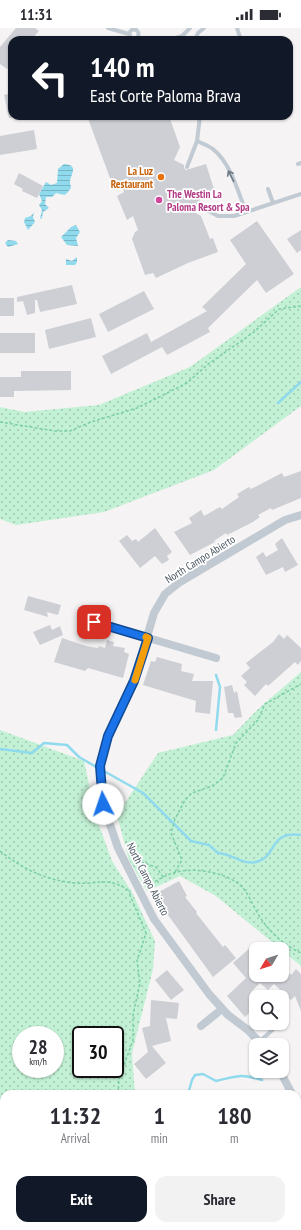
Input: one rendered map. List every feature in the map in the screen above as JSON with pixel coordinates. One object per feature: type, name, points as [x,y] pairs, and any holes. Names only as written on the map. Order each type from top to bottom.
[{"type":"street","name":"North Campo Abierto","points":[[254,1038],[222,1009],[208,994],[154,918],[118,848],[103,804],[100,766],[108,736],[134,681],[148,638],[154,613],[165,594],[180,582],[285,520],[301,515]]},
{"type":"street","points":[[81,618],[216,658]]},
{"type":"street","points":[[201,1026],[222,1009]]},
{"type":"street","points":[[284,1078],[290,1090]]},
{"type":"lane","points":[[108,28],[132,36]]},
{"type":"lane","points":[[184,36],[190,28]]},
{"type":"lane","points":[[197,36],[204,28]]},
{"type":"lane","points":[[187,167],[197,141],[200,120]]},
{"type":"lane","points":[[197,141],[213,149],[222,158],[234,182],[246,212]]},
{"type":"lane","points":[[268,189],[273,203]]},
{"type":"lane","points":[[197,205],[218,216],[234,216],[301,194]]},
{"type":"lane","points":[[266,1038],[273,1030]]},
{"type":"path","points":[[0,422],[55,431],[70,431],[91,422],[137,408],[187,383],[207,365],[254,332],[279,309],[301,306]]},
{"type":"path","points":[[175,872],[182,860],[171,833],[175,819],[185,800],[192,793],[212,786],[222,778],[236,743],[258,720],[265,704],[301,684]]},
{"type":"path","points":[[0,851],[28,870],[44,878],[76,883],[109,881],[121,885],[128,890],[132,889],[129,893],[146,933],[137,961],[140,983],[133,1015],[133,1040],[119,1079],[118,1090]]},
{"type":"path","points":[[141,862],[156,867],[164,878]]},
{"type":"path","points":[[145,886],[175,872],[199,870],[235,881],[248,895],[259,917],[270,931],[283,942],[301,953]]},
{"type":"green space","points":[[301,287],[301,406],[214,470],[104,512],[16,525],[0,519],[0,407],[24,412],[99,405],[190,367]]},
{"type":"green space","points":[[301,672],[301,966],[289,956],[289,942],[272,942],[216,896],[180,876],[147,891],[129,860],[117,815],[158,753],[233,735],[257,710]]},
{"type":"green space","points":[[0,730],[84,761],[96,817],[112,861],[133,894],[155,941],[153,969],[132,1053],[135,1090],[0,1090]]},
{"type":"water","points":[[64,164],[72,166],[73,168],[70,179],[71,188],[65,195],[56,193],[52,197],[46,197],[45,204],[49,208],[43,212],[42,218],[40,219],[42,210],[39,205],[42,201],[39,194],[46,182],[51,185],[57,183],[58,169]]},
{"type":"water","points":[[34,212],[33,217],[35,222],[28,230],[24,222],[25,218],[31,216]]},
{"type":"water","points":[[76,225],[80,232],[76,238],[78,246],[67,245],[61,237],[71,227]]},
{"type":"water","points":[[8,240],[16,241],[18,244],[8,247],[5,243]]},
{"type":"water","points":[[77,257],[77,262],[75,265],[66,265],[66,259],[72,261]]},
{"type":"building","points":[[16,28],[35,28],[39,31],[35,36],[9,36]]},
{"type":"building","points":[[8,38],[7,69],[0,64],[0,47]]},
{"type":"building","points":[[8,94],[8,113],[4,95]]},
{"type":"building","name":"The Westin La Paloma Resort & Spa","points":[[88,120],[170,120],[180,147],[174,160],[184,165],[186,170],[206,164],[214,189],[202,195],[199,202],[194,203],[196,208],[194,212],[201,216],[210,239],[213,238],[218,252],[188,263],[156,278],[153,273],[145,275],[132,239],[135,232],[138,230],[133,216],[127,220],[117,196],[124,192],[121,184],[110,178]]},
{"type":"building","points":[[34,130],[37,149],[0,155],[0,136]]},
{"type":"building","points":[[19,173],[43,186],[37,198],[22,191],[23,189],[14,184]]},
{"type":"building","points":[[257,221],[294,274],[266,293],[257,280],[208,328],[210,332],[167,355],[162,347],[111,374],[102,356],[147,333],[151,342],[207,311],[202,307],[246,264],[230,240]]},
{"type":"building","points":[[301,230],[301,250],[297,253],[287,239]]},
{"type":"building","points":[[72,285],[77,304],[40,312],[37,300],[35,300],[35,313],[27,315],[23,301],[17,302],[17,297]]},
{"type":"building","points":[[144,291],[154,309],[108,332],[99,314]]},
{"type":"building","points":[[0,298],[14,298],[14,316],[0,316]]},
{"type":"building","points":[[91,318],[96,337],[49,349],[45,330]]},
{"type":"building","points":[[0,333],[35,333],[35,353],[0,353]]},
{"type":"building","points":[[21,371],[71,371],[71,390],[14,391],[14,397],[0,397],[0,377],[21,377]]},
{"type":"building","points":[[301,471],[301,498],[272,510],[271,508],[258,515],[260,517],[253,522],[227,535],[226,533],[214,541],[215,542],[190,555],[174,532],[192,523],[189,518],[201,510],[204,516],[220,507],[222,509],[239,497],[237,494],[249,487],[251,489],[282,473],[284,477]]},
{"type":"building","points":[[155,528],[172,552],[167,556],[169,560],[162,564],[155,556],[140,568],[119,541],[127,535],[132,541],[136,539],[138,542]]},
{"type":"building","points":[[282,538],[298,565],[285,572],[283,567],[266,575],[256,557],[263,552],[266,557],[278,550],[275,544]]},
{"type":"building","points":[[28,596],[61,605],[58,615],[47,612],[48,617],[24,610]]},
{"type":"building","points":[[50,625],[52,630],[60,626],[63,635],[40,645],[33,632]]},
{"type":"building","points":[[279,634],[284,639],[287,635],[301,648],[301,661],[298,665],[295,662],[268,686],[266,684],[255,696],[244,685],[247,682],[241,676],[250,668],[246,663],[273,642]]},
{"type":"building","points":[[62,638],[86,646],[98,648],[99,646],[105,648],[107,640],[114,642],[113,646],[125,648],[124,652],[129,654],[123,678],[88,668],[85,671],[54,662]]},
{"type":"building","points":[[157,657],[182,664],[181,671],[194,674],[192,681],[213,681],[210,714],[195,712],[196,701],[143,685],[151,661],[155,662]]},
{"type":"building","points":[[232,685],[234,693],[237,691],[242,717],[235,718],[233,713],[228,713],[224,687]]},
{"type":"building","points":[[179,881],[187,896],[185,897],[197,912],[196,913],[223,947],[225,945],[236,958],[213,977],[168,915],[157,893]]},
{"type":"building","points":[[249,949],[249,982],[289,982],[289,973],[291,975],[296,969],[301,974],[301,1011],[295,996],[291,1000],[289,998],[289,990],[280,990],[274,984],[268,990],[260,983],[253,990],[249,990],[249,1013],[245,1017],[227,996],[246,978],[233,963]]},
{"type":"building","points":[[167,970],[184,990],[171,1000],[155,980]]},
{"type":"building","points":[[151,1000],[179,1003],[177,1019],[166,1018],[171,1041],[152,1046],[166,1063],[146,1079],[134,1064],[148,1052],[142,1028],[150,1026]]},
{"type":"waterway","points":[[278,403],[301,382]]},
{"type":"waterway","points":[[216,675],[220,687],[216,730]]},
{"type":"waterway","points":[[0,749],[32,753],[44,743],[67,745],[79,757],[98,768]]},
{"type":"waterway","points":[[102,770],[143,793],[191,841],[209,845],[218,853],[249,862],[259,861],[269,854],[278,840],[291,835],[301,835]]},
{"type":"waterway","points":[[189,1090],[195,1075],[203,1074],[216,1081],[239,1076],[248,1076],[262,1080]]},
{"type":"slow traffic","points":[[135,680],[144,646],[148,638],[146,637]]},
{"type":"place","name":"La Luz Restaurant","points":[[161,177]]},
{"type":"place","name":"The Westin La Paloma Resort & Spa","points":[[159,200]]},
{"type":"route","points":[[94,622],[148,638],[144,646],[141,662],[134,681],[108,736],[100,766],[103,804]]}]
